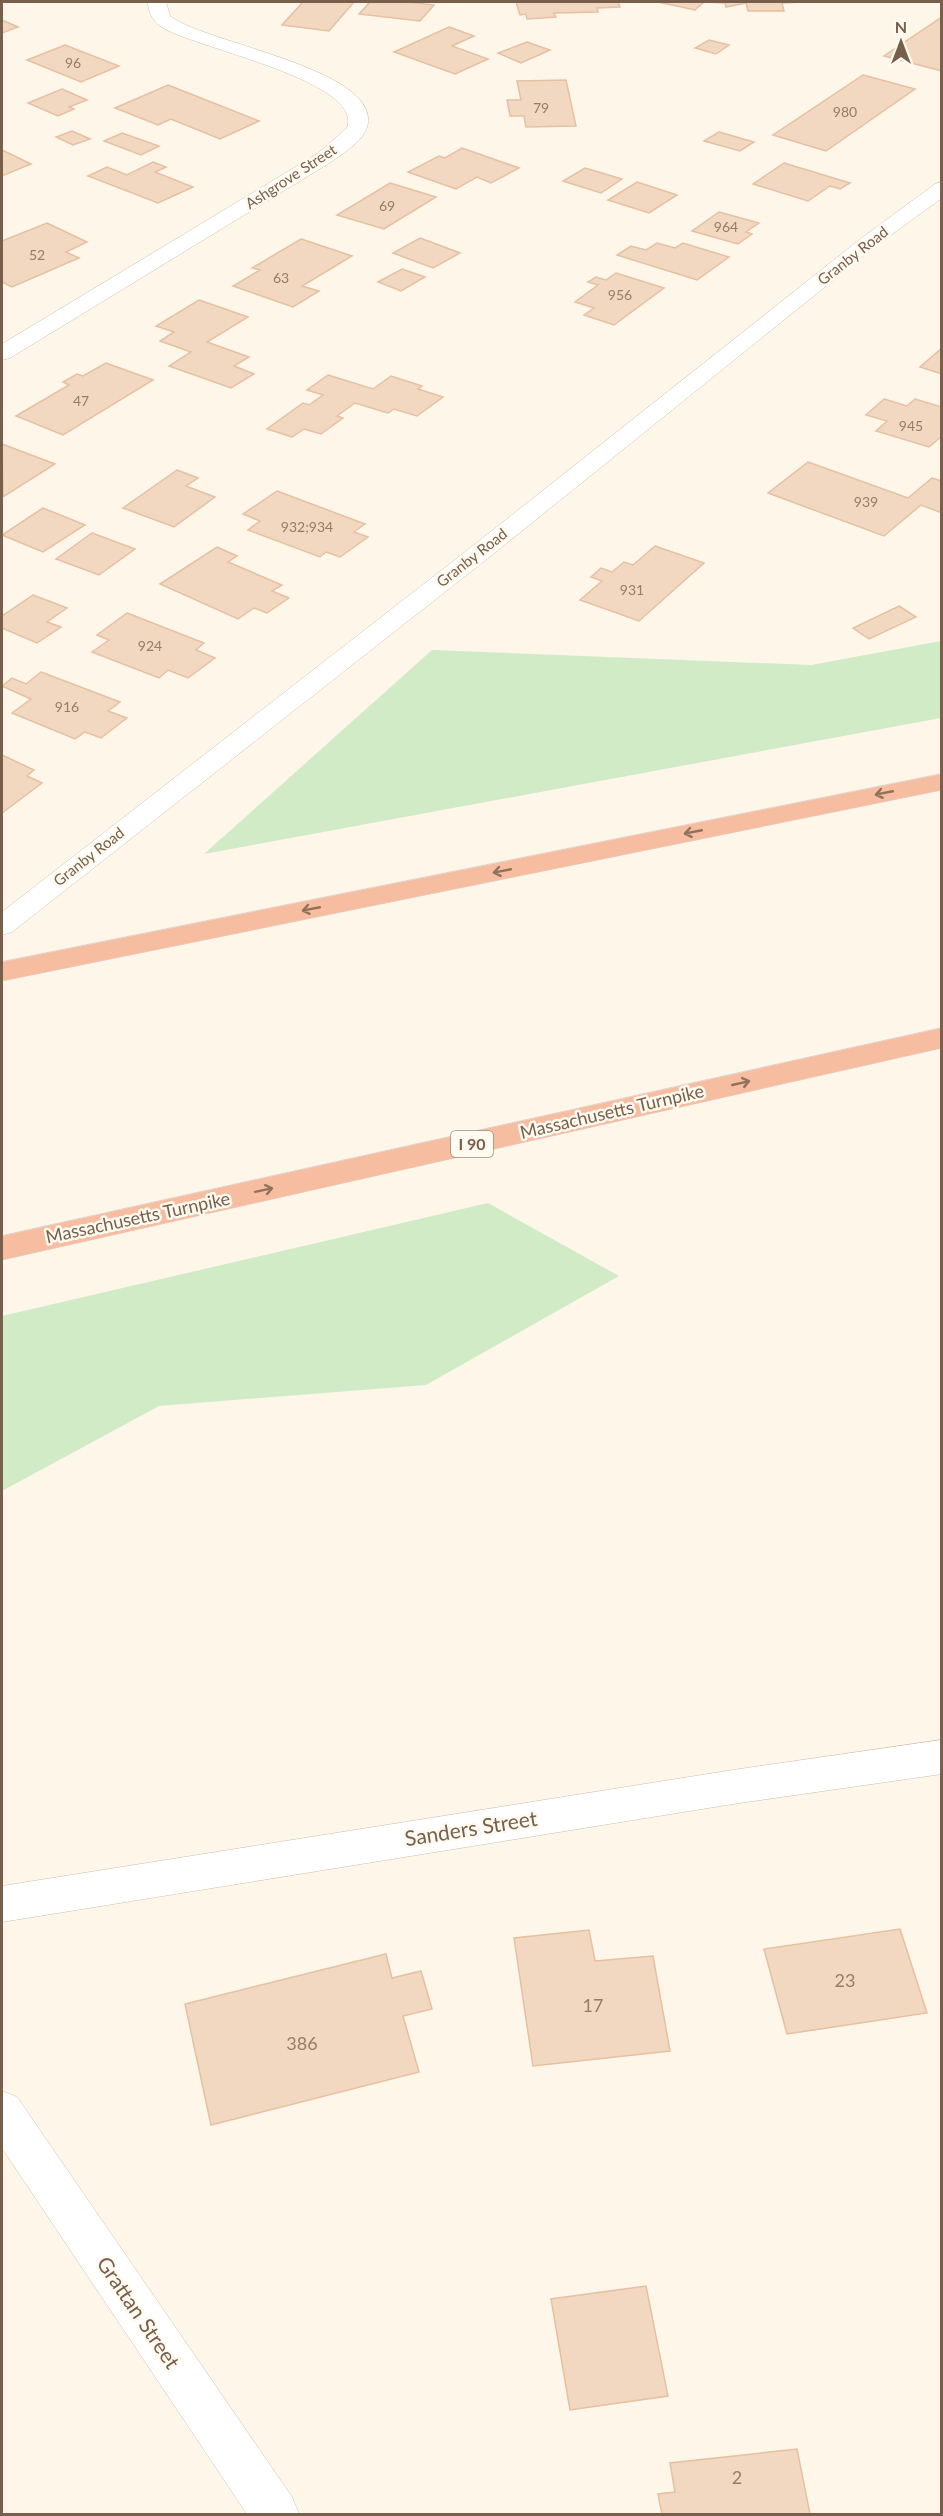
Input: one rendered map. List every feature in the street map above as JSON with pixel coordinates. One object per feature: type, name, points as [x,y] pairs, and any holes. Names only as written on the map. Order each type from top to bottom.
[{"type":"highway","points":[[12,970],[942,782]]},
{"type":"highway","name":"Massachusetts Turnpike","points":[[2,1248],[942,1038]]},
{"type":"main road","name":"Ashgrove Street","points":[[2,353],[11,337],[324,158],[356,129],[360,116],[358,109],[332,87],[260,57],[187,33],[165,21],[156,9],[157,2]]},
{"type":"main road","name":"Granby Road","points":[[2,926],[483,550],[870,241],[942,188]]},
{"type":"main road","name":"Sanders Street","points":[[2,1904],[733,1787],[942,1757]]},
{"type":"main road","name":"Grattan Street","points":[[2,2111],[275,2514]]},
{"type":"green space","points":[[941,641],[941,718],[204,854],[432,650],[811,665]]},
{"type":"green space","points":[[488,1203],[619,1276],[426,1385],[159,1406],[2,1491],[2,1316]]},
{"type":"building","points":[[303,2],[354,2],[329,31],[282,25]]},
{"type":"building","points":[[370,2],[434,5],[420,21],[359,14]]},
{"type":"building","points":[[516,2],[618,2],[620,7],[597,8],[598,12],[554,13],[556,17],[527,19],[526,14],[520,15]]},
{"type":"building","points":[[658,2],[704,2],[695,10]]},
{"type":"building","points":[[704,2],[805,2],[782,3],[784,11],[748,11],[746,3],[726,7],[725,3]]},
{"type":"building","points":[[942,17],[942,71],[884,56]]},
{"type":"building","points":[[2,20],[18,27],[2,33]]},
{"type":"building","points":[[449,27],[474,36],[452,46],[488,59],[455,74],[394,52]]},
{"type":"building","points":[[709,40],[729,45],[716,54],[695,48]]},
{"type":"building","points":[[527,42],[550,50],[521,63],[498,53]]},
{"type":"building","points":[[65,45],[119,66],[81,82],[27,60]]},
{"type":"building","points":[[863,75],[915,89],[826,151],[773,135]]},
{"type":"building","points":[[566,80],[576,126],[526,127],[524,116],[510,116],[507,100],[521,100],[517,81]]},
{"type":"building","points":[[168,85],[259,121],[220,139],[171,119],[158,125],[115,108]]},
{"type":"building","points":[[62,89],[87,100],[69,107],[74,109],[58,116],[28,103]]},
{"type":"building","points":[[72,131],[90,139],[73,145],[56,137]]},
{"type":"building","points":[[719,132],[754,142],[740,151],[704,141]]},
{"type":"building","points":[[122,133],[159,146],[141,155],[104,141]]},
{"type":"building","points":[[462,148],[519,168],[491,183],[477,177],[456,189],[408,172],[439,156],[445,158]]},
{"type":"building","points":[[2,150],[31,164],[2,176]]},
{"type":"building","points":[[153,162],[166,167],[155,172],[193,187],[158,203],[88,176],[107,167],[127,175]]},
{"type":"building","points":[[784,163],[850,183],[840,189],[830,186],[808,201],[753,184]]},
{"type":"building","points":[[585,168],[622,179],[601,193],[563,181]]},
{"type":"building","points":[[637,182],[677,195],[649,213],[608,200]]},
{"type":"building","points":[[390,183],[436,197],[384,229],[337,215]]},
{"type":"building","points":[[719,212],[759,223],[746,232],[752,234],[738,244],[692,231]]},
{"type":"building","points":[[47,223],[87,242],[66,252],[79,258],[12,287],[2,282],[2,241]]},
{"type":"building","points":[[420,238],[460,253],[433,268],[393,253]]},
{"type":"building","points":[[301,239],[352,256],[302,286],[319,291],[293,307],[233,286],[260,270],[252,268]]},
{"type":"building","points":[[657,243],[675,248],[683,243],[729,257],[697,280],[617,255],[631,246],[646,250]]},
{"type":"building","points":[[402,269],[425,277],[401,291],[378,282]]},
{"type":"building","points":[[616,273],[664,288],[614,325],[584,315],[594,308],[575,302],[598,285],[588,282],[596,277],[606,280]]},
{"type":"building","points":[[199,300],[248,317],[207,342],[249,357],[234,366],[254,374],[231,388],[169,366],[191,352],[160,341],[174,332],[156,326]]},
{"type":"building","points":[[942,348],[942,374],[920,367]]},
{"type":"building","points":[[106,363],[153,380],[63,435],[16,416],[69,385],[63,382],[77,374],[83,376]]},
{"type":"building","points":[[328,375],[373,389],[391,376],[422,386],[418,389],[443,397],[417,416],[394,409],[388,413],[355,403],[337,416],[343,418],[321,434],[304,429],[292,437],[267,429],[303,403],[309,405],[323,395],[307,390]]},
{"type":"building","points":[[884,399],[907,406],[915,399],[942,407],[942,436],[929,447],[876,431],[887,421],[866,415]]},
{"type":"building","points":[[2,444],[55,464],[3,497]]},
{"type":"building","points":[[808,462],[908,498],[932,478],[942,481],[942,513],[921,505],[884,536],[768,493]]},
{"type":"building","points":[[177,470],[198,478],[186,486],[215,497],[174,527],[123,508]]},
{"type":"building","points":[[277,491],[365,524],[354,532],[368,537],[340,557],[326,552],[320,557],[248,530],[260,521],[243,514]]},
{"type":"building","points":[[43,508],[85,525],[43,552],[2,535]]},
{"type":"building","points":[[92,533],[135,549],[99,575],[56,559]]},
{"type":"building","points":[[655,546],[704,563],[639,621],[580,600],[602,581],[591,577],[601,568],[612,572],[624,562],[633,565]]},
{"type":"building","points":[[217,547],[237,556],[228,562],[282,585],[272,591],[289,598],[267,613],[254,608],[238,619],[160,584]]},
{"type":"building","points":[[33,595],[67,608],[47,622],[61,627],[37,643],[2,628],[2,616]]},
{"type":"building","points":[[899,606],[916,617],[869,639],[853,628]]},
{"type":"building","points":[[127,613],[204,643],[196,650],[215,658],[188,678],[168,670],[159,678],[92,652],[109,640],[97,635]]},
{"type":"building","points":[[41,672],[120,702],[108,711],[127,718],[101,738],[85,732],[75,739],[12,713],[31,699],[2,686],[12,678],[26,684]]},
{"type":"building","points":[[2,755],[34,770],[27,776],[42,783],[2,813]]},
{"type":"building","points":[[900,1929],[927,2013],[787,2034],[764,1949]]},
{"type":"building","points":[[589,1930],[595,1961],[653,1956],[670,2051],[533,2066],[514,1938]]},
{"type":"building","points":[[386,1954],[392,1978],[421,1971],[432,2009],[403,2016],[419,2072],[211,2125],[185,2004]]},
{"type":"building","points":[[646,2286],[668,2396],[570,2410],[551,2299]]},
{"type":"building","points":[[797,2449],[810,2514],[662,2514],[658,2494],[675,2492],[670,2463]]}]
